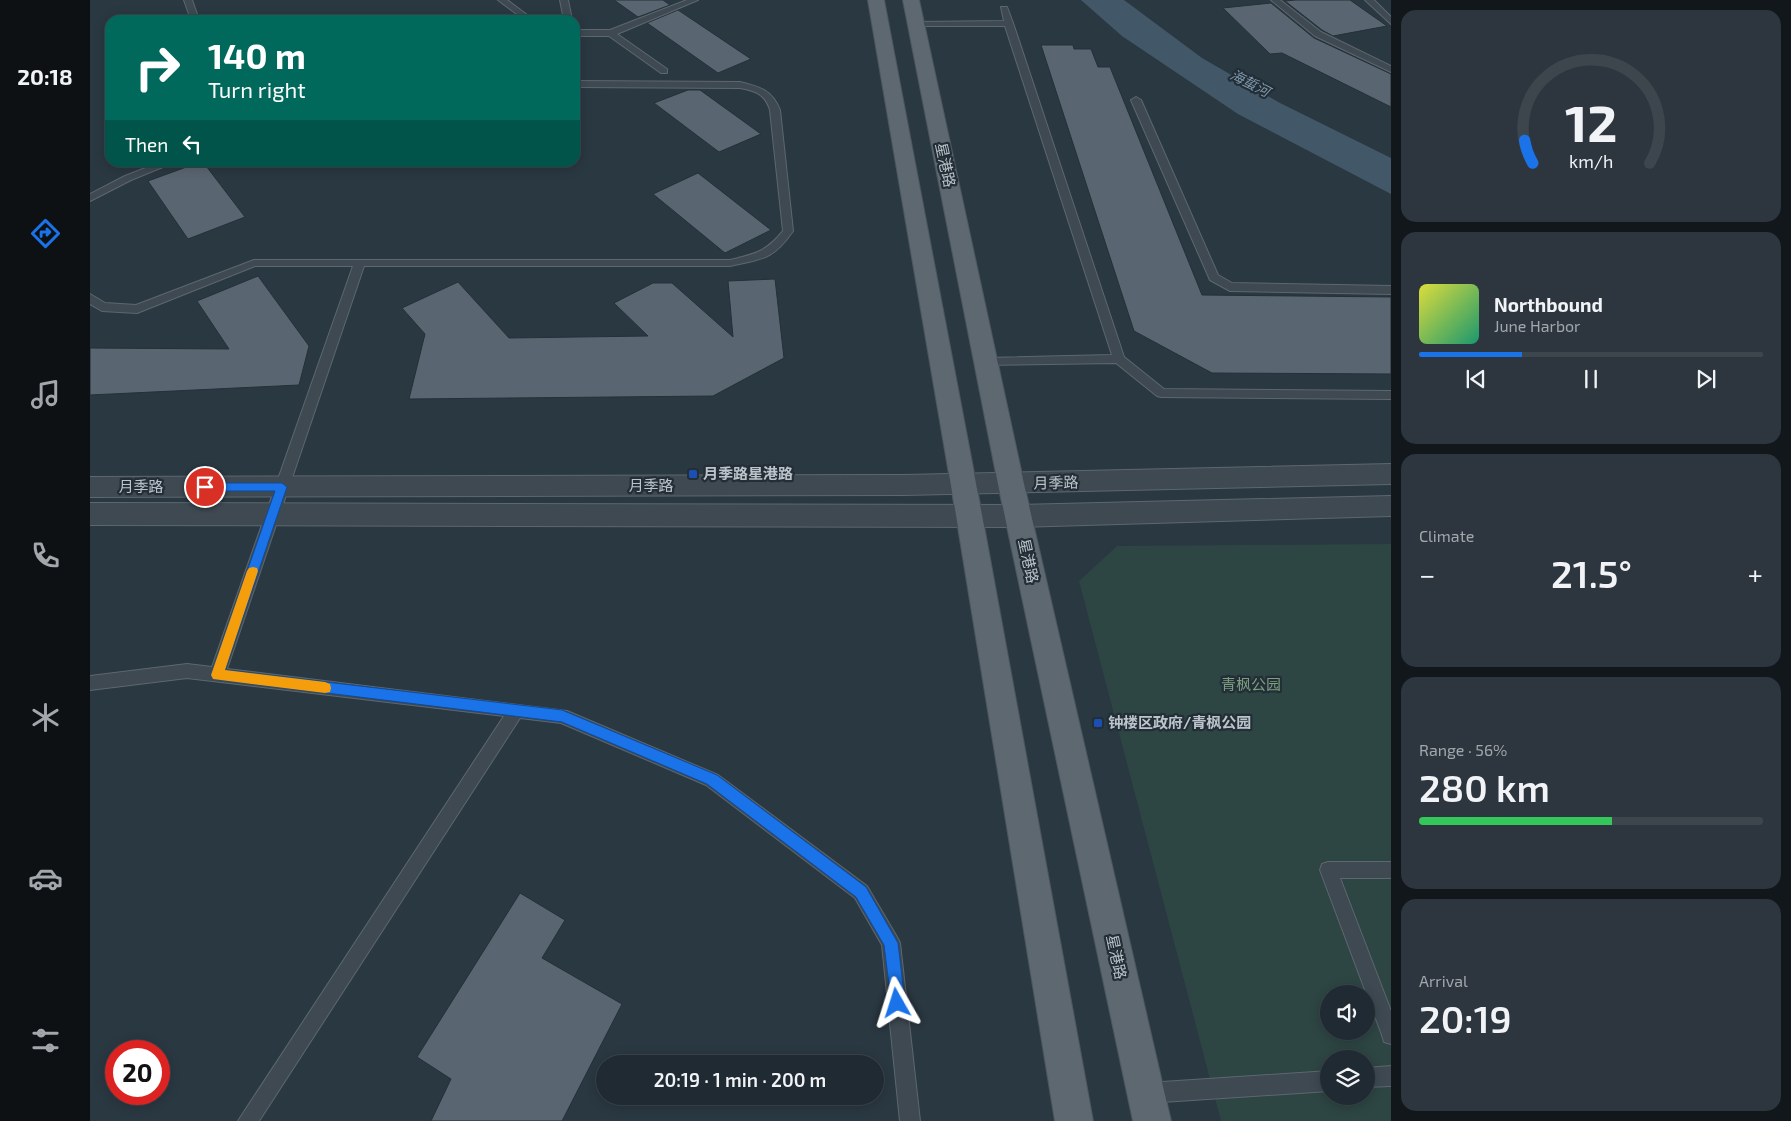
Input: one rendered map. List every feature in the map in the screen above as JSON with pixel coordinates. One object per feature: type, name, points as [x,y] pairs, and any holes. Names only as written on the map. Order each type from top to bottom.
[{"type":"main road","points":[[876,0],[964,485],[1074,1121]]},
{"type":"main road","name":"星港路","points":[[911,0],[1011,484],[1149,1107]]},
{"type":"street","name":"月季路","points":[[90,487],[964,485],[1391,474]]},
{"type":"street","name":"月季路","points":[[90,514],[1018,516],[1391,506]]},
{"type":"lane","points":[[188,0],[193,15]]},
{"type":"lane","points":[[502,0],[523,15]]},
{"type":"lane","points":[[564,0],[567,15]]},
{"type":"lane","points":[[580,32],[611,33],[694,0]]},
{"type":"lane","points":[[1275,0],[1318,34],[1391,69]]},
{"type":"lane","points":[[1369,0],[1391,22]]},
{"type":"lane","points":[[1004,9],[1118,359],[1161,393],[1391,395]]},
{"type":"lane","points":[[916,24],[1009,23]]},
{"type":"lane","points":[[611,33],[664,71]]},
{"type":"lane","points":[[90,298],[102,307],[137,309],[254,263],[730,263],[758,258],[776,248],[788,230],[775,110],[771,98],[759,90],[740,85],[580,84]]},
{"type":"lane","points":[[1136,100],[1214,277],[1230,287],[1391,290]]},
{"type":"lane","points":[[90,198],[128,178],[158,167]]},
{"type":"lane","points":[[217,675],[360,263]]},
{"type":"lane","points":[[986,362],[1118,359]]},
{"type":"lane","points":[[90,683],[187,671],[562,716],[712,780],[861,892],[891,943],[910,1121]]},
{"type":"lane","points":[[248,1121],[516,711]]},
{"type":"lane","points":[[1391,870],[1328,870],[1391,1035]]},
{"type":"lane","points":[[1375,1077],[1391,1076]]},
{"type":"lane","points":[[1149,1107],[1320,1082]]},
{"type":"green space","name":"青枫公园","points":[[1391,544],[1391,1121],[1221,1121],[1079,581],[1117,546]]},
{"type":"water","points":[[1081,0],[1124,0],[1202,58],[1280,103],[1391,158],[1391,194],[1238,114],[1122,36]]},
{"type":"building","points":[[614,0],[663,0],[670,5],[638,17]]},
{"type":"building","points":[[1350,0],[1387,26],[1333,36],[1322,30],[1285,1]]},
{"type":"building","points":[[1271,3],[1314,38],[1391,74],[1391,107],[1282,53],[1270,54],[1223,8]]},
{"type":"building","points":[[678,10],[751,59],[718,73],[647,23]]},
{"type":"building","points":[[1041,45],[1073,45],[1074,49],[1091,49],[1098,67],[1110,67],[1202,295],[1391,297],[1391,374],[1212,373],[1134,331]]},
{"type":"building","points":[[688,90],[700,90],[761,134],[719,152],[654,103]]},
{"type":"building","points":[[186,167],[207,167],[245,217],[188,239],[148,181]]},
{"type":"building","points":[[698,173],[771,230],[725,253],[653,194]]},
{"type":"building","points":[[258,276],[309,346],[299,385],[90,395],[90,348],[229,349],[197,301]]},
{"type":"building","points":[[775,279],[784,358],[713,396],[409,399],[425,334],[402,308],[458,282],[509,338],[648,336],[614,303],[653,283],[672,283],[733,337],[728,281]]},
{"type":"building","points":[[520,893],[565,920],[542,958],[622,1004],[562,1121],[431,1121],[451,1079],[417,1057]]},
{"type":"slow traffic","points":[[253,571],[217,675],[325,688]]},
{"type":"place","name":"月季路星港路","points":[[693,474]]},
{"type":"place","name":"钟楼区政府/青枫公园","points":[[1098,723]]},
{"type":"route","points":[[205,487],[282,487],[217,675],[562,716],[712,780],[861,892],[891,943],[897,1003]]},
{"type":"water label","name":"海蜇河","points":[[1250,83]]}]
